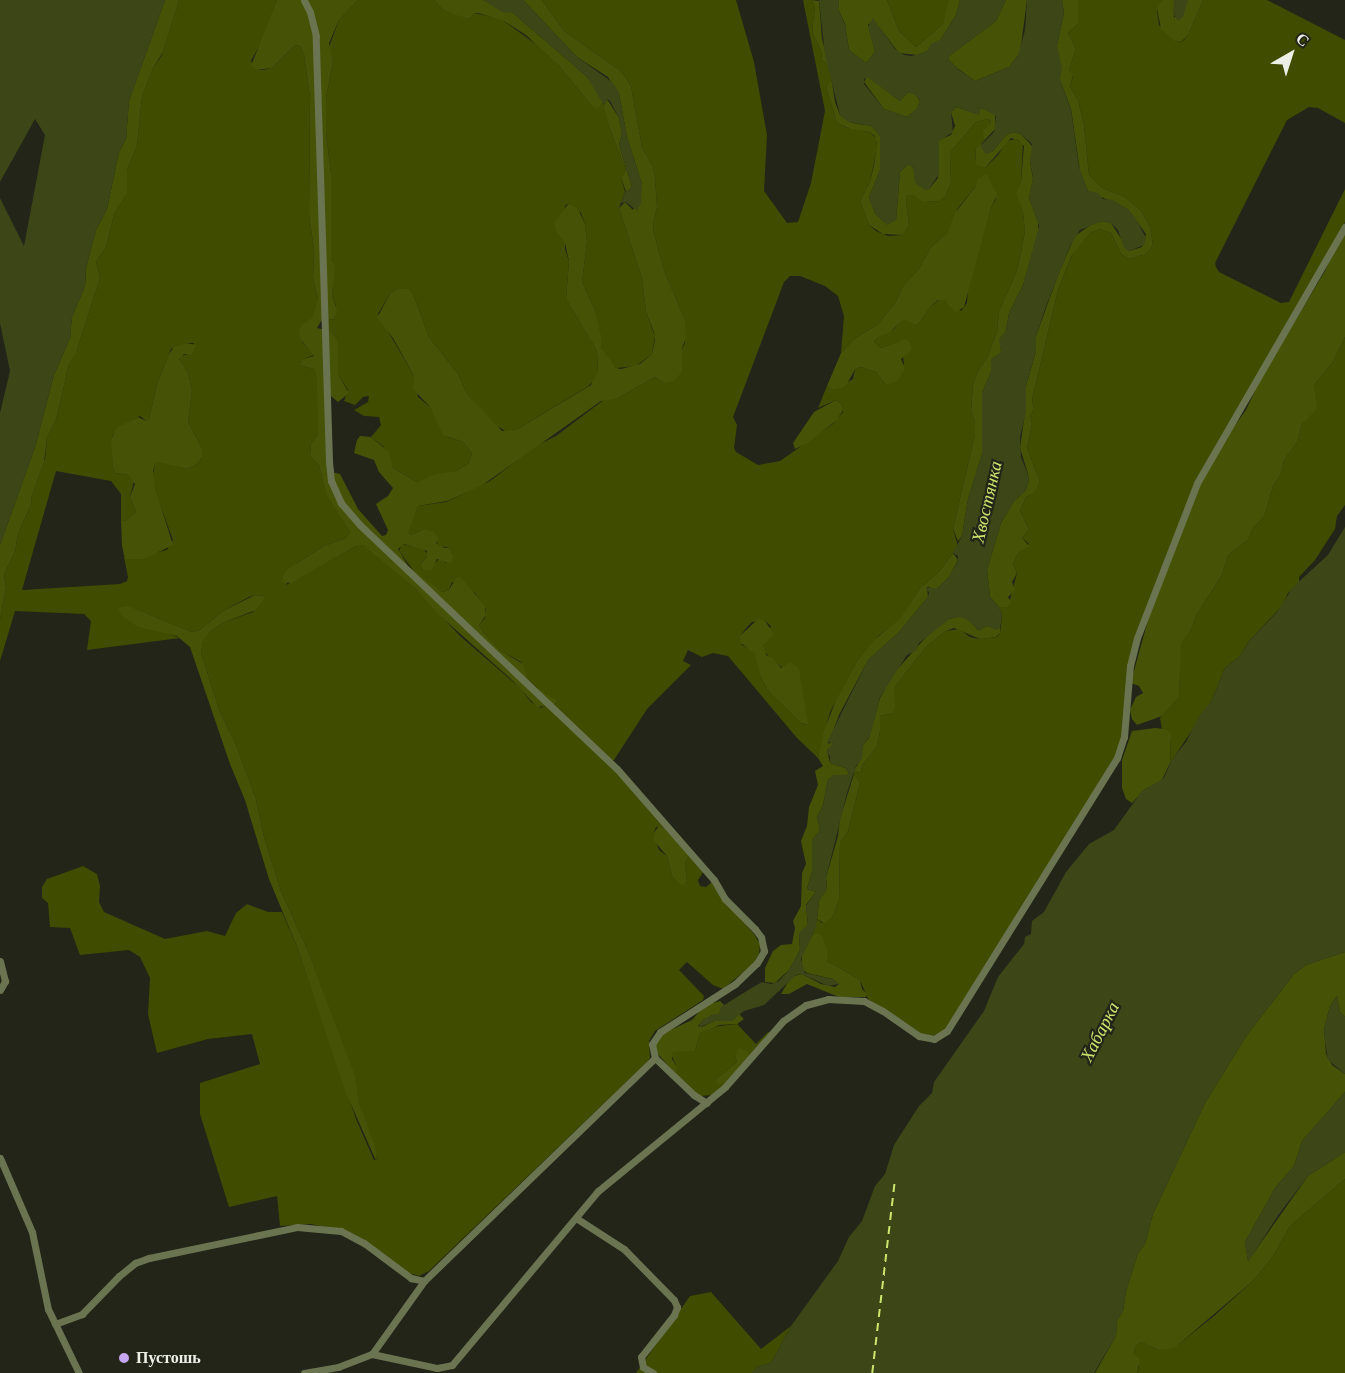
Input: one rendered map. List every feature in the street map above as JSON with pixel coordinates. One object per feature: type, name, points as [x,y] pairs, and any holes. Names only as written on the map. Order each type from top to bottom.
[{"type":"street","points":[[304,0],[310,12],[316,36],[331,481],[341,502],[360,525],[617,769],[714,880],[725,899],[761,937],[764,951],[762,957],[746,975],[660,1032],[652,1044],[655,1059],[694,1095],[707,1102]]},
{"type":"street","points":[[372,1354],[437,1368],[452,1365],[615,1175],[707,1102],[748,1063],[792,1013],[815,1002],[828,999],[864,1001],[919,1036],[934,1039],[947,1030],[1118,758],[1124,737],[1130,666],[1137,638],[1197,483],[1345,226]]},
{"type":"street","points":[[0,961],[5,981],[0,990]]},
{"type":"street","points":[[304,1373],[338,1370],[372,1354],[424,1281],[655,1059]]},
{"type":"street","points":[[0,1158],[32,1232],[48,1309],[79,1373]]},
{"type":"street","points":[[576,1218],[624,1249],[674,1300],[677,1307],[674,1315],[641,1357],[643,1367],[653,1373]]},
{"type":"street","points":[[55,1324],[82,1314],[135,1263],[149,1258],[297,1227],[340,1231],[364,1243],[411,1278],[424,1281]]},
{"type":"shaded area","points":[[165,0],[179,0],[163,52],[153,68],[142,97],[137,146],[127,170],[127,193],[114,214],[106,247],[96,262],[100,278],[76,353],[69,364],[56,420],[47,438],[44,462],[31,504],[18,534],[15,552],[4,574],[6,588],[0,619],[0,545],[35,447],[54,375],[70,338],[72,317],[85,286],[86,268],[96,230],[107,209],[119,152],[126,139],[129,101]]},
{"type":"shaded area","points":[[179,0],[277,0],[263,39],[251,61],[258,70],[263,70],[272,68],[295,45],[300,46],[304,54],[310,98],[309,214],[314,250],[313,278],[318,299],[317,309],[302,342],[314,355],[303,359],[299,365],[314,369],[318,379],[318,434],[311,444],[310,456],[319,465],[326,493],[350,532],[346,538],[324,546],[297,563],[286,585],[358,545],[363,545],[382,558],[418,591],[460,636],[519,687],[531,702],[541,708],[546,705],[617,772],[664,828],[656,827],[653,835],[659,850],[667,856],[672,876],[679,884],[687,883],[685,864],[689,854],[704,871],[698,880],[700,886],[706,887],[713,881],[723,899],[760,944],[759,954],[753,964],[723,989],[713,985],[687,962],[679,970],[704,996],[703,1000],[655,1031],[649,1041],[650,1058],[647,1062],[429,1271],[419,1276],[405,1272],[347,1232],[311,1224],[280,1226],[277,1196],[229,1207],[200,1114],[200,1083],[260,1064],[252,1034],[208,1039],[157,1053],[148,1014],[150,978],[140,957],[129,950],[80,955],[70,928],[50,927],[48,903],[42,898],[42,887],[47,879],[83,866],[97,874],[100,886],[99,902],[104,912],[165,939],[207,931],[225,936],[236,913],[247,904],[268,912],[282,912],[298,949],[356,1119],[374,1160],[377,1160],[359,1103],[354,1076],[308,951],[281,891],[264,837],[256,799],[236,745],[220,712],[201,653],[203,640],[210,632],[222,623],[253,612],[266,596],[249,597],[223,611],[200,630],[192,632],[135,609],[138,627],[160,630],[180,638],[87,650],[91,621],[84,614],[15,611],[0,661],[0,619],[6,588],[4,574],[15,552],[18,534],[31,504],[45,459],[47,438],[56,420],[69,364],[77,350],[100,278],[96,262],[106,247],[114,214],[125,196],[127,170],[137,146],[142,97],[153,68],[162,55]],"holes":[[[186,343],[194,343],[188,354],[179,359],[188,372],[192,391],[188,422],[202,448],[202,457],[197,464],[187,469],[158,461],[155,464],[153,475],[157,496],[173,540],[167,550],[154,553],[144,559],[124,557],[128,577],[127,581],[120,584],[22,590],[56,471],[111,481],[121,494],[121,521],[125,521],[136,512],[130,497],[134,481],[128,475],[116,473],[113,468],[112,437],[118,427],[140,416],[146,421],[149,419],[157,384],[171,349]]]},
{"type":"shaded area","points":[[277,0],[358,0],[339,20],[329,43],[333,61],[326,98],[326,133],[331,173],[331,259],[335,267],[332,295],[337,310],[334,319],[321,321],[317,328],[330,331],[338,341],[338,375],[349,393],[338,402],[331,396],[329,398],[332,472],[340,474],[358,509],[382,536],[386,535],[388,530],[376,504],[388,496],[393,488],[379,472],[374,460],[354,453],[360,436],[371,437],[389,452],[393,468],[417,482],[436,474],[456,471],[469,463],[472,453],[463,442],[443,435],[430,407],[413,389],[414,376],[393,338],[377,318],[391,292],[409,289],[429,337],[458,374],[467,394],[502,431],[516,430],[591,385],[598,371],[597,351],[566,299],[569,261],[565,243],[556,231],[554,223],[569,203],[578,209],[585,224],[587,242],[582,282],[594,308],[601,336],[601,347],[616,368],[621,369],[640,364],[652,354],[654,332],[646,312],[642,278],[619,208],[625,202],[633,210],[642,184],[627,137],[619,93],[608,77],[577,57],[523,0],[542,0],[564,31],[622,72],[631,86],[642,147],[653,167],[655,178],[657,207],[653,223],[654,234],[665,273],[685,320],[686,338],[682,348],[682,372],[674,381],[664,383],[655,377],[616,399],[601,401],[481,486],[447,501],[418,506],[408,533],[411,535],[424,529],[434,532],[438,537],[436,543],[450,548],[453,556],[451,564],[437,559],[432,570],[424,570],[421,564],[427,556],[427,551],[404,544],[398,549],[408,566],[442,592],[449,590],[456,578],[460,577],[464,581],[485,606],[486,615],[479,625],[483,632],[501,651],[523,664],[528,680],[558,701],[554,705],[537,707],[513,681],[436,612],[416,589],[363,545],[356,546],[291,583],[281,582],[286,570],[324,546],[346,538],[350,532],[326,494],[319,465],[310,456],[311,444],[318,434],[317,379],[314,369],[299,365],[303,359],[314,356],[301,340],[299,330],[312,318],[318,299],[313,278],[314,250],[309,214],[310,98],[304,54],[300,46],[295,45],[272,68],[257,70],[251,66]]},
{"type":"shaded area","points":[[358,0],[434,0],[442,9],[470,19],[474,13],[501,19],[537,45],[559,66],[591,105],[600,106],[603,103],[607,109],[608,124],[626,170],[621,177],[625,192],[619,208],[642,278],[646,312],[655,336],[652,354],[636,366],[616,368],[606,356],[601,347],[594,308],[582,282],[587,242],[585,224],[581,213],[569,203],[565,206],[565,249],[569,261],[566,299],[597,351],[598,371],[594,381],[587,387],[516,430],[507,432],[493,424],[467,394],[458,374],[429,337],[415,299],[399,289],[391,292],[378,314],[414,376],[418,397],[430,407],[448,437],[463,442],[472,453],[469,463],[456,471],[417,482],[393,468],[384,447],[371,437],[381,425],[379,417],[364,416],[354,410],[368,402],[369,396],[363,397],[355,405],[344,401],[348,390],[338,375],[338,341],[327,331],[326,320],[334,319],[336,306],[332,295],[334,267],[331,259],[331,173],[326,133],[326,98],[333,61],[329,47],[339,20]]},
{"type":"shaded area","points":[[434,0],[483,0],[513,13],[586,76],[603,103],[597,109],[591,105],[559,66],[526,35],[504,21],[478,13],[474,13],[470,19],[456,15],[442,9]]},
{"type":"shaded area","points":[[542,0],[736,0],[754,62],[767,135],[764,191],[787,223],[798,222],[811,183],[825,111],[803,0],[812,0],[815,7],[812,32],[821,50],[822,60],[829,66],[832,82],[829,82],[826,87],[837,123],[847,128],[870,132],[876,138],[877,147],[870,182],[860,201],[869,225],[876,231],[888,236],[903,235],[909,225],[906,200],[908,195],[913,195],[926,202],[939,201],[945,197],[951,183],[952,150],[976,122],[988,119],[991,123],[985,129],[984,139],[976,148],[975,162],[985,168],[998,155],[1007,141],[1015,139],[1023,143],[1021,182],[1017,193],[1023,212],[1025,232],[1017,271],[999,311],[997,332],[973,385],[971,411],[975,422],[975,434],[953,529],[958,546],[939,572],[920,588],[900,620],[878,636],[857,661],[830,712],[818,758],[797,738],[728,656],[713,653],[702,657],[688,650],[683,661],[691,665],[647,709],[614,760],[611,761],[554,705],[558,701],[545,695],[528,680],[521,662],[501,651],[483,632],[479,625],[485,618],[486,609],[474,592],[452,582],[449,590],[442,592],[416,574],[399,551],[402,544],[423,549],[428,554],[421,564],[434,564],[440,558],[446,563],[452,553],[450,548],[440,546],[424,529],[411,535],[407,533],[418,506],[446,502],[490,481],[605,399],[616,399],[655,377],[664,383],[685,343],[685,320],[665,273],[654,234],[653,223],[657,207],[655,178],[653,167],[642,147],[631,86],[622,72],[564,31]],"holes":[[[976,186],[996,199],[991,208],[968,288],[967,303],[961,311],[944,300],[939,300],[931,306],[917,326],[904,318],[894,329],[877,338],[874,342],[881,348],[901,341],[904,364],[886,385],[876,372],[861,367],[855,369],[853,379],[833,390],[827,386],[818,408],[836,400],[842,405],[843,412],[833,424],[780,461],[758,465],[736,452],[734,448],[737,425],[733,417],[784,282],[790,276],[800,276],[825,286],[838,296],[844,316],[841,353],[854,339],[877,325],[896,302],[903,286],[919,269],[930,248],[947,233],[958,208]],[[765,621],[771,626],[763,645],[764,652],[800,683],[807,725],[801,723],[769,692],[760,676],[757,657],[751,649],[742,645],[740,636],[747,627],[752,622]]]},
{"type":"shaded area","points":[[812,0],[819,1],[822,39],[829,66],[822,60],[821,50],[812,32],[815,7]]},
{"type":"shaded area","points":[[839,0],[887,0],[899,31],[916,47],[943,24],[949,0],[960,0],[956,15],[941,39],[927,51],[918,55],[899,53],[876,23],[868,24],[875,52],[866,63],[849,50],[845,24],[838,9]]},
{"type":"shaded area","points":[[887,0],[949,0],[950,3],[943,24],[916,47],[899,31]]},
{"type":"shaded area","points":[[1006,0],[1027,0],[1020,53],[1009,67],[975,81],[957,68],[948,59],[949,56],[996,21]]},
{"type":"shaded area","points":[[1062,0],[1078,0],[1078,24],[1068,33],[1076,49],[1069,70],[1073,75],[1070,87],[1078,100],[1084,125],[1089,175],[1102,188],[1125,197],[1142,212],[1150,227],[1153,245],[1146,254],[1129,259],[1121,254],[1111,233],[1099,229],[1090,233],[1072,255],[1058,290],[1032,400],[1034,409],[1030,415],[1032,424],[1027,448],[1040,482],[1033,494],[1026,497],[1020,510],[1029,530],[1022,538],[1029,546],[1018,553],[1013,564],[1017,573],[1012,582],[1015,590],[1008,597],[1011,602],[1008,607],[999,607],[990,597],[987,570],[1001,523],[1014,501],[1025,491],[1028,484],[1029,477],[1020,448],[1026,405],[1026,386],[1036,351],[1036,336],[1060,270],[1075,236],[1092,224],[1102,221],[1111,223],[1129,251],[1142,247],[1146,234],[1128,209],[1088,191],[1080,171],[1071,109],[1060,80],[1057,45],[1064,13]]},
{"type":"shaded area","points":[[1078,0],[1162,0],[1157,11],[1159,25],[1175,42],[1183,41],[1188,35],[1203,0],[1267,0],[1345,40],[1345,123],[1318,108],[1309,107],[1287,120],[1215,263],[1216,267],[1219,272],[1281,303],[1289,302],[1345,189],[1345,222],[1196,482],[1135,637],[1122,737],[1116,758],[946,1030],[932,1036],[919,1034],[868,999],[860,980],[827,961],[827,947],[822,936],[813,934],[817,919],[822,923],[832,918],[839,900],[840,843],[848,831],[860,783],[854,771],[861,773],[862,766],[877,746],[880,716],[892,713],[894,688],[926,647],[946,631],[959,629],[970,637],[980,639],[997,637],[1000,633],[1002,615],[999,607],[1008,607],[1017,573],[1013,564],[1018,553],[1029,544],[1022,538],[1029,530],[1020,510],[1026,497],[1031,495],[1040,482],[1027,448],[1032,424],[1030,415],[1034,409],[1032,400],[1058,290],[1073,253],[1090,233],[1099,229],[1111,233],[1121,254],[1129,259],[1146,254],[1153,245],[1150,227],[1142,212],[1125,197],[1102,188],[1089,175],[1084,125],[1078,100],[1070,87],[1073,76],[1069,70],[1076,49],[1068,33],[1078,24]]},
{"type":"shaded area","points":[[1162,0],[1174,0],[1174,18],[1188,0],[1203,0],[1188,35],[1182,41],[1175,42],[1161,29],[1157,8]]},
{"type":"shaded area","points":[[867,76],[900,101],[908,92],[915,94],[920,101],[917,109],[907,117],[884,109],[864,82]]},
{"type":"shaded area","points":[[829,82],[832,82],[840,115],[852,123],[872,126],[880,136],[880,170],[869,197],[875,213],[884,222],[896,220],[900,172],[907,165],[910,164],[929,189],[938,178],[939,140],[951,135],[955,126],[951,112],[956,107],[977,114],[981,108],[995,114],[995,129],[981,144],[983,149],[992,152],[1006,135],[1013,132],[1021,134],[1033,147],[1030,162],[1033,179],[1029,198],[1038,222],[1038,233],[1023,285],[1009,313],[1006,331],[1000,339],[1001,352],[991,361],[991,372],[982,393],[982,454],[968,499],[962,536],[958,541],[953,529],[975,434],[975,422],[971,411],[973,385],[997,332],[999,311],[1017,271],[1025,232],[1023,212],[1016,193],[1021,182],[1024,146],[1018,140],[1011,138],[985,168],[975,164],[976,148],[984,139],[983,131],[991,122],[988,119],[976,122],[952,150],[951,183],[945,197],[939,201],[924,202],[913,195],[908,195],[906,200],[909,225],[903,235],[883,234],[869,225],[860,201],[870,182],[874,165],[877,144],[875,136],[870,132],[850,129],[837,123],[826,87]]},
{"type":"shaded area","points":[[607,99],[619,118],[622,133],[619,145],[632,187],[626,192],[621,177],[626,170],[608,124],[604,105]]},
{"type":"shaded area","points":[[987,174],[997,195],[991,208],[964,307],[956,312],[944,300],[938,300],[917,326],[904,319],[890,332],[877,338],[874,342],[881,348],[906,339],[910,342],[912,350],[901,359],[905,369],[897,381],[886,385],[876,372],[861,367],[855,369],[846,386],[833,390],[827,386],[841,353],[854,339],[877,325],[896,302],[903,286],[919,269],[930,248],[947,233],[955,213],[976,186],[977,180]]},
{"type":"shaded area","points":[[1345,235],[1345,337],[1333,362],[1314,385],[1317,409],[1302,424],[1298,441],[1284,460],[1281,474],[1273,486],[1265,515],[1251,531],[1249,539],[1228,555],[1222,575],[1197,614],[1190,632],[1181,643],[1179,697],[1162,716],[1137,725],[1132,719],[1130,710],[1136,697],[1143,693],[1139,686],[1131,683],[1132,678],[1150,613],[1195,492],[1230,432],[1246,410],[1261,378],[1325,271],[1338,243]]},
{"type":"shaded area","points":[[1345,337],[1345,505],[1337,516],[1335,529],[1315,560],[1299,577],[1299,583],[1288,593],[1282,606],[1249,641],[1239,657],[1225,668],[1211,702],[1170,763],[1171,739],[1165,729],[1162,729],[1160,718],[1179,697],[1180,643],[1190,632],[1197,614],[1222,575],[1228,555],[1249,539],[1251,531],[1265,515],[1273,486],[1281,474],[1284,460],[1298,441],[1302,424],[1316,400],[1313,395],[1314,385],[1333,362]]},
{"type":"shaded area","points":[[186,343],[196,345],[192,355],[184,354],[179,359],[188,372],[192,391],[188,422],[202,448],[202,457],[197,464],[187,469],[158,462],[155,464],[153,471],[156,491],[173,545],[144,559],[125,559],[121,521],[125,521],[136,512],[130,497],[135,484],[128,475],[116,473],[113,468],[111,440],[117,427],[138,417],[146,421],[149,419],[157,384],[169,354],[174,347]]},
{"type":"shaded area","points":[[836,400],[842,405],[843,410],[837,420],[808,443],[795,449],[793,443],[814,412]]},
{"type":"shaded area","points":[[953,553],[958,560],[949,577],[937,589],[927,587],[928,597],[898,633],[868,660],[839,715],[828,744],[832,742],[833,745],[827,750],[830,763],[845,768],[849,773],[834,775],[828,780],[823,805],[817,817],[820,830],[812,840],[812,871],[807,889],[816,892],[806,905],[808,926],[799,935],[800,950],[789,970],[775,983],[765,982],[765,968],[773,951],[781,945],[792,944],[795,928],[793,921],[801,906],[802,873],[806,864],[801,841],[807,826],[809,807],[818,785],[815,771],[823,766],[818,758],[824,731],[836,700],[857,661],[875,639],[900,619],[920,588],[939,572]]},
{"type":"shaded area","points":[[255,595],[266,596],[256,610],[222,623],[210,632],[203,641],[201,653],[220,712],[236,745],[256,799],[264,837],[281,891],[308,951],[355,1076],[359,1103],[375,1146],[377,1163],[346,1093],[298,949],[269,879],[245,800],[230,764],[190,647],[177,636],[138,627],[122,616],[118,608],[128,606],[192,632],[200,630],[223,611]]},
{"type":"shaded area","points":[[960,616],[969,620],[978,630],[987,626],[1000,628],[1000,633],[996,637],[980,639],[954,628],[946,631],[926,647],[894,688],[895,707],[892,713],[880,716],[877,746],[862,766],[861,773],[854,771],[861,758],[863,745],[869,738],[880,698],[894,673],[928,635],[949,619]]},
{"type":"shaded area","points":[[758,619],[765,621],[774,634],[763,645],[766,655],[773,658],[781,668],[790,662],[799,669],[808,725],[801,723],[769,692],[760,676],[755,654],[740,642],[740,636]]},
{"type":"shaded area","points":[[1165,729],[1171,734],[1170,763],[1161,782],[1145,789],[1132,803],[1126,799],[1122,788],[1122,760],[1132,731]]},
{"type":"shaded area","points":[[854,774],[860,783],[848,831],[840,843],[839,900],[832,918],[824,923],[817,919],[819,901],[827,887],[826,878],[838,836],[840,819]]},
{"type":"shaded area","points":[[659,826],[665,828],[689,854],[685,864],[687,882],[684,885],[679,884],[672,876],[667,856],[654,841],[653,834]]},
{"type":"shaded area","points":[[813,934],[822,935],[827,947],[827,961],[860,980],[862,989],[867,994],[866,997],[839,997],[807,984],[789,994],[781,994],[791,977],[802,974],[821,984],[835,987],[839,984],[833,979],[807,973],[802,968],[802,955]]},
{"type":"shaded area","points":[[1345,952],[1345,1017],[1340,1012],[1337,996],[1330,1006],[1324,1029],[1326,1054],[1332,1065],[1345,1074],[1345,1092],[1302,1141],[1294,1166],[1275,1188],[1245,1242],[1248,1261],[1308,1176],[1345,1152],[1345,1179],[1290,1226],[1274,1255],[1254,1280],[1179,1344],[1173,1348],[1159,1350],[1141,1342],[1135,1346],[1134,1354],[1140,1360],[1137,1373],[1095,1373],[1116,1336],[1117,1321],[1123,1311],[1126,1291],[1138,1253],[1145,1244],[1153,1214],[1205,1103],[1247,1035],[1294,974],[1306,965]]},
{"type":"shaded area","points":[[720,1001],[724,1005],[719,1014],[704,1019],[698,1026],[702,1027],[714,1021],[732,1021],[739,1014],[744,1019],[737,1024],[719,1025],[700,1033],[695,1051],[673,1052],[672,1059],[677,1067],[676,1072],[672,1070],[657,1053],[655,1044],[660,1035],[692,1020],[705,1005]]},
{"type":"shaded area","points":[[737,1024],[756,1044],[768,1032],[771,1033],[750,1059],[739,1049],[735,1055],[737,1062],[715,1080],[726,1083],[713,1095],[699,1096],[672,1070],[676,1065],[671,1054],[675,1051],[695,1051],[700,1033],[711,1027]]},
{"type":"shaded area","points":[[739,1048],[748,1052],[750,1059],[728,1082],[718,1085],[715,1080],[737,1062],[735,1055]]},
{"type":"shaded area","points":[[1345,1179],[1345,1373],[1137,1373],[1139,1367],[1134,1354],[1135,1346],[1141,1342],[1159,1350],[1179,1344],[1254,1280],[1274,1255],[1290,1226]]},
{"type":"shaded area","points":[[711,1292],[761,1349],[791,1326],[771,1363],[757,1367],[752,1373],[636,1373],[690,1296]]},
{"type":"water","points":[[0,0],[165,0],[129,101],[126,139],[119,152],[107,209],[96,230],[86,268],[85,286],[72,317],[70,338],[54,375],[35,447],[0,545],[0,413],[10,371],[0,323],[0,198],[24,246],[45,135],[35,119],[0,182]]},
{"type":"water","points":[[483,0],[523,0],[577,57],[612,82],[619,93],[627,137],[642,184],[641,203],[637,211],[626,202],[621,203],[625,192],[632,187],[619,145],[622,133],[619,118],[610,101],[607,99],[604,105],[586,76],[513,13],[502,12]]},
{"type":"water","name":"Хвостянка","points":[[819,0],[839,0],[838,9],[845,25],[849,50],[866,63],[875,52],[868,27],[873,18],[895,49],[904,55],[912,56],[927,51],[931,44],[941,39],[956,15],[960,0],[1006,0],[996,21],[949,56],[948,59],[959,70],[975,81],[1009,67],[1018,56],[1025,30],[1027,0],[1062,0],[1064,13],[1057,45],[1062,69],[1060,80],[1071,110],[1079,167],[1088,191],[1098,193],[1103,199],[1113,200],[1128,209],[1146,238],[1144,245],[1129,251],[1124,248],[1118,230],[1111,223],[1102,221],[1080,230],[1070,246],[1045,309],[1036,336],[1036,351],[1026,386],[1026,412],[1020,437],[1021,457],[1029,477],[1028,484],[1025,491],[1014,501],[1001,523],[987,570],[990,597],[999,607],[1002,615],[1000,628],[997,630],[986,626],[980,631],[963,617],[951,618],[919,643],[916,651],[907,655],[880,697],[870,736],[863,745],[862,758],[856,766],[847,793],[826,878],[827,890],[819,901],[816,927],[801,959],[805,973],[833,979],[839,984],[828,986],[802,974],[796,975],[764,1005],[744,1011],[732,1021],[714,1021],[698,1028],[702,1020],[713,1014],[719,1014],[721,1007],[762,982],[771,984],[779,981],[789,970],[800,950],[799,933],[808,924],[806,906],[816,892],[807,889],[812,871],[812,840],[820,830],[817,817],[823,805],[828,780],[834,775],[849,773],[845,768],[830,763],[830,756],[826,752],[833,743],[827,742],[868,660],[898,633],[928,597],[929,592],[925,588],[938,588],[949,577],[958,561],[958,556],[953,553],[962,536],[968,499],[982,454],[982,393],[991,372],[991,359],[1001,352],[999,339],[1006,331],[1009,313],[1023,285],[1039,226],[1029,198],[1033,177],[1030,162],[1032,144],[1021,134],[1013,132],[1006,135],[992,152],[986,154],[980,146],[994,132],[996,116],[981,108],[979,115],[956,107],[951,112],[953,132],[939,141],[939,174],[929,189],[925,190],[915,183],[913,167],[907,165],[900,172],[896,220],[887,225],[875,213],[869,197],[880,170],[880,136],[872,126],[848,122],[840,115],[825,55]],"holes":[[[867,77],[900,101],[908,92],[920,100],[917,109],[907,117],[884,109],[864,84],[864,79]]]},
{"type":"water","points":[[1174,0],[1188,0],[1183,17],[1178,21],[1173,13]]},
{"type":"water","name":"Хабарка","points":[[1345,527],[1345,952],[1306,965],[1294,974],[1247,1035],[1205,1103],[1153,1214],[1145,1244],[1138,1253],[1126,1291],[1123,1311],[1117,1321],[1116,1336],[1094,1373],[752,1373],[757,1367],[771,1363],[791,1326],[838,1261],[849,1237],[862,1221],[875,1186],[885,1174],[894,1145],[919,1106],[932,1093],[934,1082],[984,1011],[998,977],[1024,944],[1025,937],[1031,934],[1032,921],[1044,912],[1066,872],[1089,844],[1114,830],[1142,791],[1164,778],[1172,759],[1186,742],[1199,716],[1211,702],[1225,668],[1239,657],[1249,641],[1277,612],[1293,587],[1328,555]]},
{"type":"water","points":[[1337,996],[1340,1012],[1345,1017],[1345,1074],[1328,1060],[1325,1042],[1324,1029],[1330,1006]]},
{"type":"water","points":[[1345,1092],[1345,1152],[1308,1176],[1279,1214],[1248,1262],[1245,1242],[1275,1188],[1294,1166],[1302,1141]]},
{"type":"ferry route","points":[[872,1373],[895,1178]]},
{"type":"place","name":"Пустошь","points":[[124,1358]]}]
